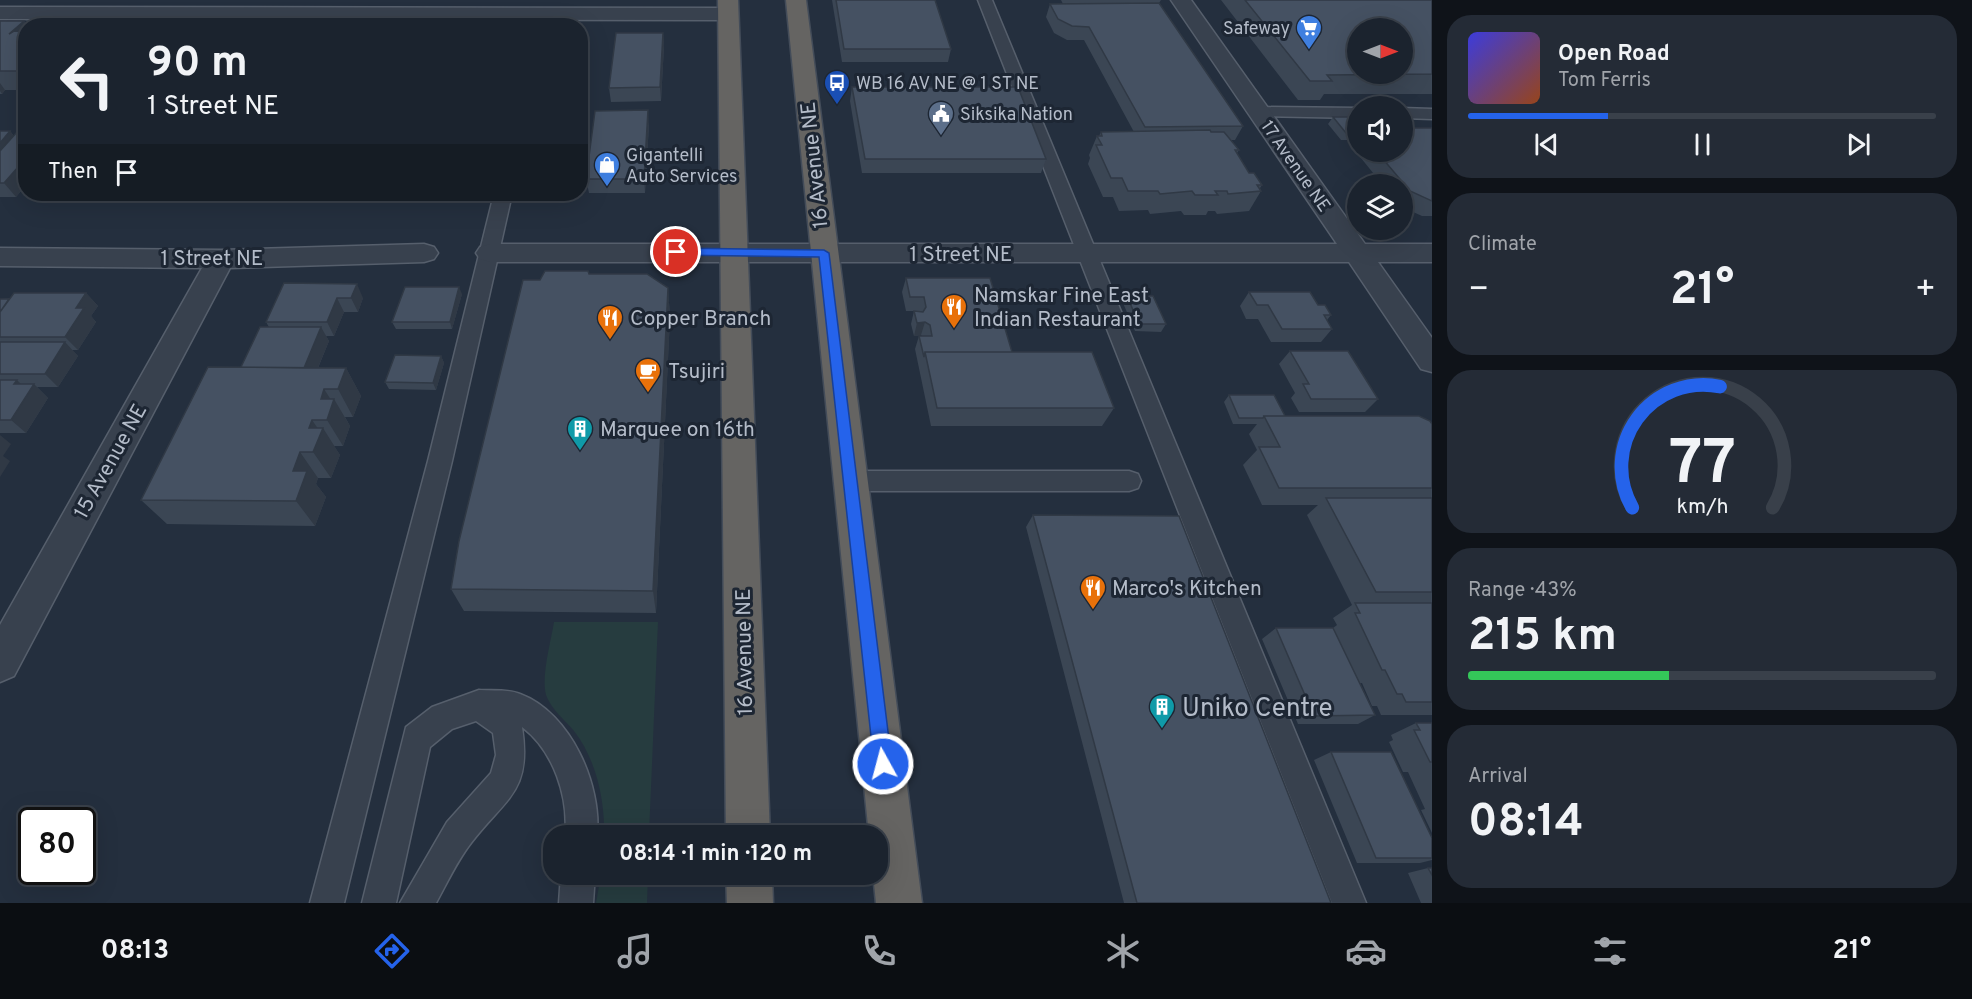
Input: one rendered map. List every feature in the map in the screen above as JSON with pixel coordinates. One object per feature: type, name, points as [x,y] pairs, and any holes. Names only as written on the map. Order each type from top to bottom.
[{"type":"highway","name":"16 Avenue NE","points":[[796,0],[899,903]]},
{"type":"highway","name":"16 Avenue NE","points":[[728,7],[748,825]]},
{"type":"highway","points":[[749,885],[750,903]]},
{"type":"street","name":"17 Avenue NE","points":[[1181,0],[1432,361]]},
{"type":"street","points":[[558,18],[728,7]]},
{"type":"street","points":[[0,13],[452,18]]},
{"type":"street","name":"1 Street NE","points":[[0,257],[221,259],[424,253]]},
{"type":"street","name":"1 Street NE","points":[[490,253],[1432,253]]},
{"type":"street","name":"15 Avenue NE","points":[[0,663],[221,259]]},
{"type":"lane","points":[[985,0],[1349,903]]},
{"type":"lane","points":[[1259,112],[1347,113]]},
{"type":"lane","points":[[1413,113],[1432,114]]},
{"type":"lane","points":[[327,903],[413,574],[501,201]]},
{"type":"lane","points":[[850,481],[1129,481]]},
{"type":"lane","points":[[417,903],[458,833],[504,782],[511,755],[507,725],[479,705]]},
{"type":"lane","points":[[379,903],[417,738],[443,718],[479,705],[517,707],[536,719],[566,754],[583,818],[582,825]]},
{"type":"lane","points":[[576,903],[577,885]]},
{"type":"green space","points":[[554,622],[658,622],[649,825],[604,825],[598,780],[582,742],[548,700],[545,687]]},
{"type":"green space","points":[[599,885],[648,885],[647,903],[596,903]]},
{"type":"building","points":[[836,0],[935,0],[951,49],[844,49]]},
{"type":"building","points":[[1245,0],[1432,0],[1432,74],[1413,74],[1413,18],[1347,18],[1347,75],[1327,75],[1332,81],[1310,81]]},
{"type":"building","points":[[1159,3],[1243,126],[1145,127],[1089,27],[1072,26],[1058,19],[1050,4]]},
{"type":"building","points":[[0,21],[18,21],[18,26],[9,34],[18,31],[18,71],[0,71]]},
{"type":"building","points":[[616,33],[663,33],[660,87],[609,88]]},
{"type":"building","name":"Siksika Nation","points":[[852,87],[1018,87],[1046,159],[865,159]]},
{"type":"building","points":[[648,110],[644,179],[588,179],[595,111]]},
{"type":"building","points":[[1333,117],[1347,117],[1346,133]]},
{"type":"building","points":[[1413,128],[1432,128],[1432,201],[1413,192],[1413,174],[1396,174],[1385,162],[1413,162]]},
{"type":"building","points":[[1210,130],[1211,132],[1224,132],[1239,150],[1235,150],[1249,173],[1254,173],[1262,185],[1257,185],[1261,191],[1228,194],[1227,191],[1215,191],[1218,195],[1195,195],[1192,191],[1160,194],[1158,191],[1128,191],[1122,178],[1111,178],[1096,145],[1102,145],[1097,136],[1102,136],[1101,132]]},
{"type":"building","points":[[0,131],[10,131],[0,143]]},
{"type":"building","points":[[18,131],[18,167],[4,183],[0,183],[0,151]]},
{"type":"building","name":"Marquee on 16th","points":[[545,271],[647,274],[668,288],[653,591],[451,589],[459,541],[523,280],[540,280]]},
{"type":"building","name":"Namskar Fine East Indian Restaurant","points":[[906,278],[990,278],[1012,352],[925,352],[924,357],[919,336],[932,336],[930,325],[925,322],[917,323],[914,311],[923,312],[926,307],[924,297],[910,297]]},
{"type":"building","points":[[284,283],[357,284],[351,298],[337,298],[327,322],[266,322]]},
{"type":"building","points":[[405,287],[459,287],[450,322],[392,322]]},
{"type":"building","points":[[1249,292],[1310,292],[1318,305],[1325,305],[1331,315],[1324,315],[1332,329],[1282,329],[1268,305],[1257,305]]},
{"type":"building","points":[[14,293],[86,293],[76,308],[84,308],[65,337],[0,337],[0,312]]},
{"type":"building","points":[[1127,296],[1153,296],[1166,324],[1139,324]]},
{"type":"building","points":[[0,299],[9,299],[0,312]]},
{"type":"building","points":[[260,327],[321,327],[304,368],[241,367]]},
{"type":"building","points":[[0,342],[65,342],[45,374],[0,374]]},
{"type":"building","points":[[1290,351],[1348,351],[1378,399],[1311,399],[1303,384],[1309,384]]},
{"type":"building","points":[[925,352],[1092,352],[1114,408],[937,408]]},
{"type":"building","points":[[395,355],[441,356],[433,383],[385,382]]},
{"type":"building","points":[[208,367],[346,368],[338,389],[324,389],[321,399],[334,399],[327,420],[312,420],[309,428],[323,428],[313,452],[300,452],[293,471],[307,471],[296,501],[141,500]]},
{"type":"building","points":[[0,380],[17,380],[14,384],[34,384],[11,420],[0,420]]},
{"type":"building","points":[[1229,395],[1274,395],[1285,416],[1239,418]]},
{"type":"building","points":[[1264,416],[1419,416],[1432,424],[1432,488],[1279,488],[1259,447],[1280,447]]},
{"type":"building","points":[[1326,498],[1432,498],[1432,592],[1376,592]]},
{"type":"building","name":"Uniko Centre","points":[[1033,515],[1179,516],[1331,903],[1137,903]]},
{"type":"building","points":[[1355,603],[1432,603],[1432,702],[1406,702],[1402,694],[1397,694],[1385,670],[1382,670],[1355,613],[1360,613]]},
{"type":"building","points":[[1276,628],[1333,628],[1375,715],[1314,716]]},
{"type":"building","points":[[1416,723],[1432,723],[1432,762],[1414,730],[1420,730]]},
{"type":"building","points":[[1331,752],[1391,752],[1432,838],[1432,858],[1376,858]]},
{"type":"place","name":"Safeway","points":[[1309,51]]},
{"type":"place","name":"WB 16 AV NE @ 1 ST NE","points":[[837,106]]},
{"type":"place","name":"Siksika Nation","points":[[941,137]]},
{"type":"place","name":"Gigantelli Auto Services","points":[[607,188]]},
{"type":"place","name":"Namskar Fine East Indian Restaurant","points":[[954,330]]},
{"type":"place","name":"Copper Branch","points":[[610,341]]},
{"type":"place","name":"Tsujiri","points":[[648,394]]},
{"type":"place","name":"Marquee on 16th","points":[[580,452]]},
{"type":"place","name":"Marco's Kitchen","points":[[1093,611]]},
{"type":"place","name":"Uniko Centre","points":[[1162,730]]},
{"type":"route","points":[[676,252],[824,253],[883,764]]}]
